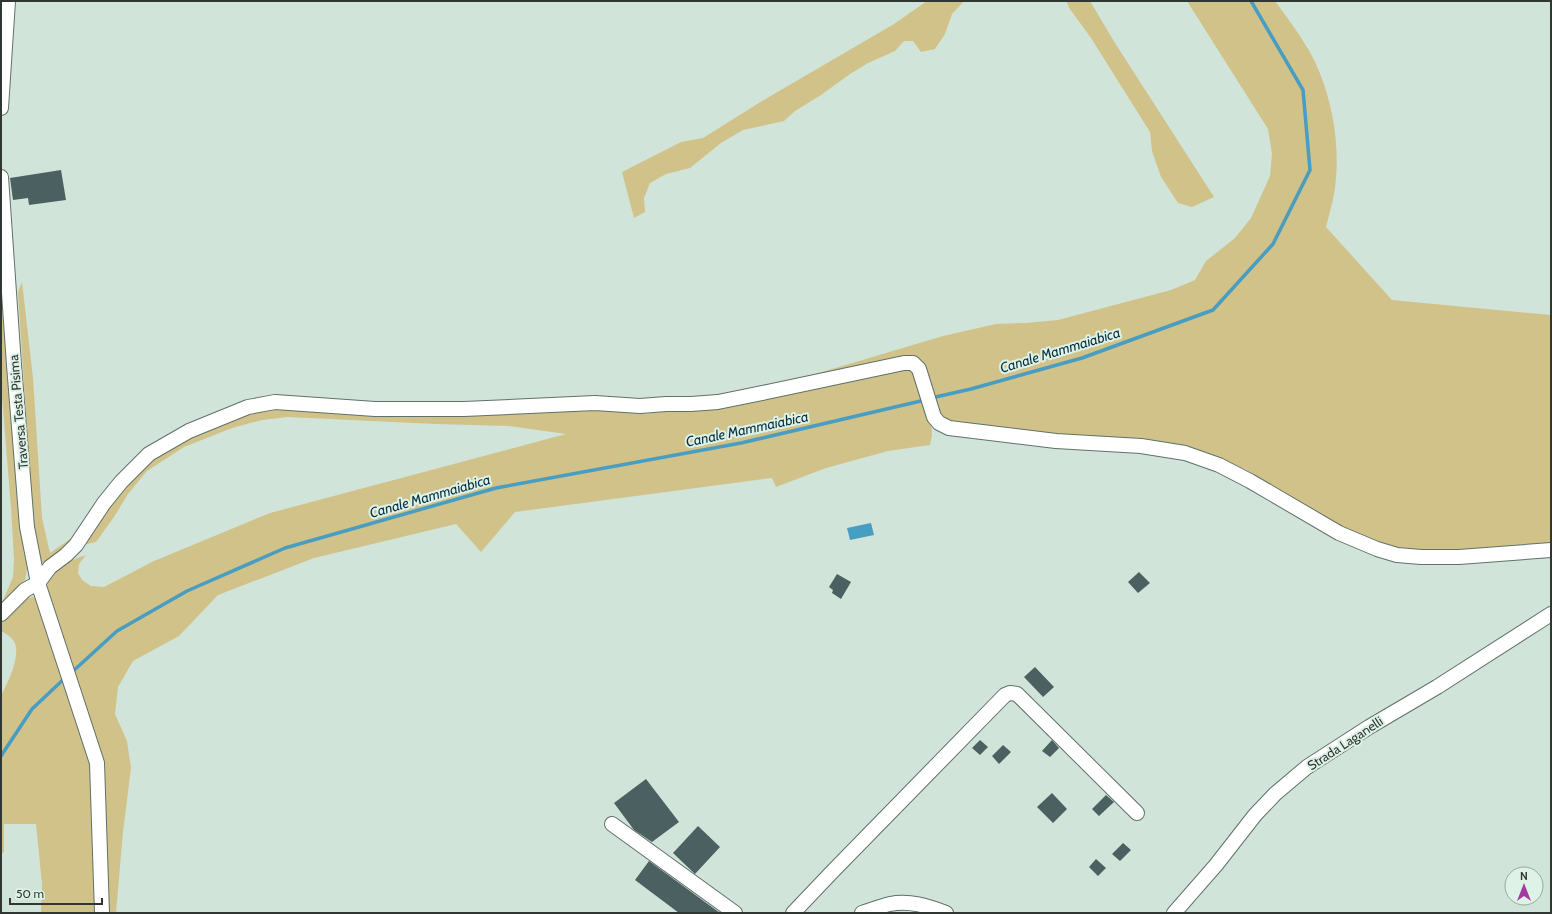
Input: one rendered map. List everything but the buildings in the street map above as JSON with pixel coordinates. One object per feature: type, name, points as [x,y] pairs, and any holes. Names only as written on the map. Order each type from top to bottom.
[{"type":"street","points":[[1,108],[8,1]]},
{"type":"street","name":"Traversa Testa Pisima","points":[[1,177],[27,527],[38,583],[97,763],[102,913]]},
{"type":"street","points":[[1,614],[25,590],[38,583],[50,567],[76,545],[104,503],[121,482],[149,454],[190,431],[248,407],[275,402],[375,409],[464,409],[595,403],[640,406],[691,404],[718,402],[904,363],[913,363],[919,369],[934,417],[939,423],[949,428],[1056,441],[1140,446],[1185,453],[1219,465],[1250,481],[1339,533],[1377,549],[1397,554],[1421,557],[1459,557],[1551,550]]},
{"type":"street","name":"Strada Laganelli","points":[[1174,913],[1216,865],[1255,815],[1275,794],[1307,767],[1369,727],[1437,687],[1551,614]]},
{"type":"street","points":[[793,913],[1005,695],[1010,693],[1017,694],[1137,813]]},
{"type":"street","points":[[612,824],[735,913]]},
{"type":"street","points":[[862,913],[890,904],[910,903],[927,906],[946,913]]},
{"type":"shaded area","points":[[927,1],[964,1],[952,14],[945,34],[935,49],[921,52],[913,41],[904,41],[895,51],[868,63],[850,74],[821,95],[795,111],[784,121],[743,130],[721,143],[690,168],[666,174],[650,183],[644,198],[645,212],[634,218],[622,172],[681,142],[703,138],[762,101],[894,24]]},
{"type":"shaded area","points":[[1066,1],[1090,1],[1115,43],[1214,197],[1192,207],[1178,203],[1161,177],[1152,151],[1150,132]]},
{"type":"shaded area","points":[[1187,1],[1275,1],[1299,35],[1319,71],[1329,99],[1332,114],[1337,158],[1334,193],[1326,227],[1392,300],[1551,315],[1551,545],[1507,549],[1419,551],[1391,547],[1335,524],[1304,507],[1245,469],[1214,456],[1178,447],[958,426],[946,419],[944,416],[931,419],[932,435],[930,445],[888,451],[826,468],[776,487],[772,478],[515,512],[481,552],[456,524],[314,558],[218,595],[179,636],[133,661],[118,687],[115,714],[127,741],[131,768],[123,832],[116,913],[108,913],[101,763],[81,736],[90,765],[97,913],[41,913],[42,884],[36,824],[4,824],[4,852],[1,854],[1,695],[12,672],[16,647],[12,639],[1,631],[1,620],[26,598],[33,597],[37,599],[63,641],[47,588],[52,575],[56,570],[73,560],[86,555],[79,564],[78,573],[82,580],[91,586],[104,587],[154,561],[270,513],[566,434],[509,426],[288,417],[262,420],[232,428],[184,447],[147,471],[128,494],[96,542],[82,545],[107,507],[139,468],[172,443],[269,406],[630,409],[644,414],[683,410],[910,367],[928,375],[926,365],[915,358],[775,386],[943,336],[996,324],[1058,320],[1171,290],[1195,280],[1206,261],[1235,238],[1251,218],[1270,176],[1272,154],[1268,129]]},
{"type":"shaded area","points":[[1,282],[27,569],[25,580],[1,605],[13,577],[14,559],[1,384]]},
{"type":"shaded area","points":[[22,282],[33,378],[42,518],[50,553],[76,535],[72,542],[45,563],[41,562],[33,524],[18,292]]},
{"type":"water","points":[[871,523],[874,535],[850,540],[847,528]]},
{"type":"waterway","name":"Canale Mammaiabica","points":[[931,398],[971,389],[1082,358],[1213,310],[1273,244],[1310,170],[1303,90],[1251,1]]},
{"type":"waterway","name":"Canale Mammaiabica","points":[[71,673],[117,631],[187,591],[285,548],[496,488],[741,443],[925,400]]},
{"type":"waterway","name":"Canale Mammaiabica","points":[[1,756],[32,709],[66,677]]}]
